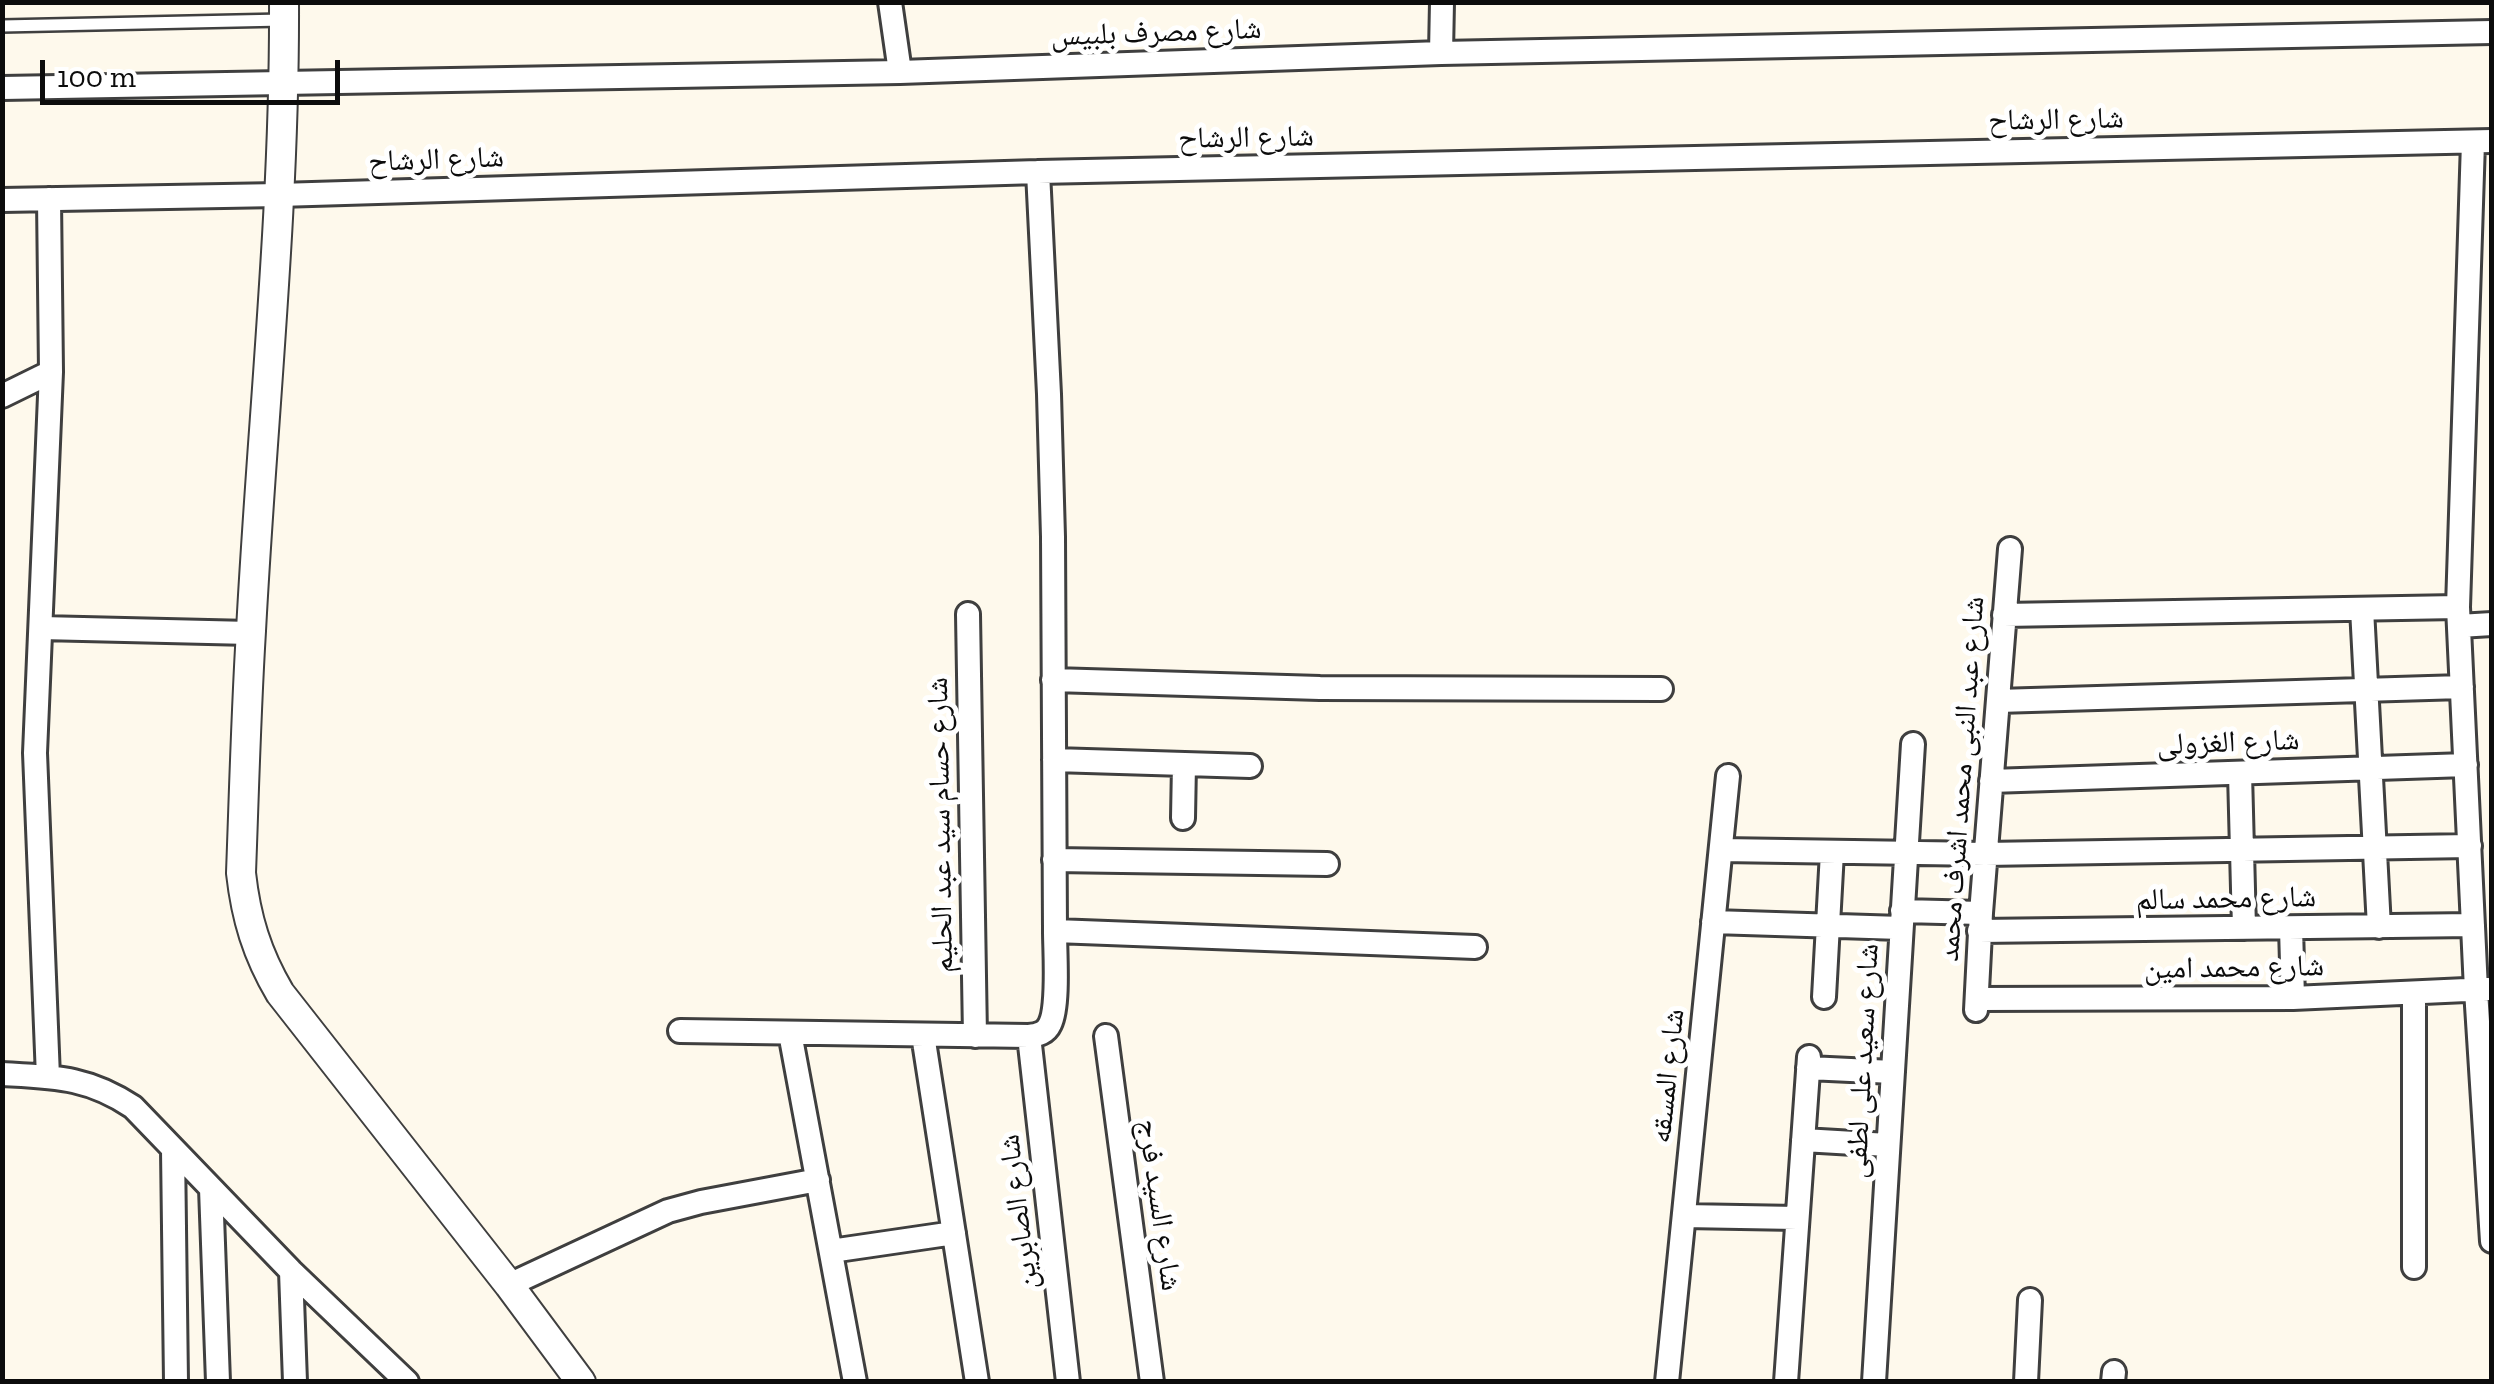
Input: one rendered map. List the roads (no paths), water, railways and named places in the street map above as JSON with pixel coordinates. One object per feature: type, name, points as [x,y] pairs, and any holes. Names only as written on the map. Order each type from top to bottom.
[{"type":"street","points":[[890,2],[900,72]]},
{"type":"street","points":[[1441,53],[1442,2]]},
{"type":"street","points":[[284,11],[280,181],[250,633],[244,905],[252,936],[280,993],[581,1382]]},
{"type":"street","name":"شارع مصرف بلبيس","points":[[2,88],[284,94],[1441,53],[2492,32]]},
{"type":"street","points":[[2482,142],[2459,617],[2466,765],[2480,817],[2470,846],[2484,989],[2492,1241]]},
{"type":"street","name":"شارع الرشاح","points":[[2,200],[280,181],[1038,172],[2482,142]]},
{"type":"street","points":[[680,1031],[1029,1036],[1041,1034],[1050,1026],[1055,931],[1053,537],[1038,172]]},
{"type":"street","points":[[48,1077],[35,753],[51,372],[50,199]]},
{"type":"street","points":[[2,396],[51,372]]},
{"type":"street","name":"شارع عبد النبى محمد اشرف محمد","points":[[1976,1006],[2010,549]]},
{"type":"street","points":[[2362,610],[2379,927]]},
{"type":"street","points":[[2004,615],[2362,610],[2459,617],[2492,624]]},
{"type":"street","name":"شارع حسام سيد عبد الحليم","points":[[968,614],[974,1036]]},
{"type":"street","points":[[41,628],[250,633]]},
{"type":"street","points":[[1053,680],[1320,688],[1661,688]]},
{"type":"street","points":[[1998,701],[2462,688]]},
{"type":"street","name":"شارع سعيد على لطفى","points":[[1874,1382],[1912,744]]},
{"type":"street","points":[[1054,760],[1250,766]]},
{"type":"street","points":[[1183,818],[1184,764]]},
{"type":"street","name":"شارع الغزولى","points":[[1991,781],[2466,765]]},
{"type":"street","points":[[2240,773],[2244,928]]},
{"type":"street","name":"شارع المسقه","points":[[1666,1382],[1728,776]]},
{"type":"street","points":[[1721,850],[1985,854],[2470,846]]},
{"type":"street","points":[[1824,998],[1832,852]]},
{"type":"street","points":[[1054,860],[1327,864]]},
{"type":"street","name":"شارع محمد سالم","points":[[1714,922],[1828,926],[1902,920],[2379,927],[2479,911]]},
{"type":"street","points":[[2291,928],[2293,998]]},
{"type":"street","points":[[1055,931],[1474,948]]},
{"type":"street","name":"شارع محمد امين","points":[[1976,1006],[2484,989]]},
{"type":"street","points":[[2414,993],[2414,1267]]},
{"type":"street","points":[[790,1033],[855,1382]]},
{"type":"street","points":[[923,1035],[976,1382]]},
{"type":"street","name":"شارع الصابرين","points":[[1029,1036],[1068,1382]]},
{"type":"street","name":"شارع السيد فرج","points":[[1106,1036],[1152,1382]]},
{"type":"street","points":[[1786,1382],[1809,1063],[1893,1072]]},
{"type":"street","points":[[2,1074],[84,1082],[133,1107],[291,1271],[407,1382]]},
{"type":"street","points":[[1803,1140],[1888,1145]]},
{"type":"street","points":[[173,1150],[176,1382]]},
{"type":"street","points":[[509,1286],[668,1212],[818,1180]]},
{"type":"street","points":[[211,1188],[218,1382]]},
{"type":"street","points":[[1684,1216],[1798,1218]]},
{"type":"street","points":[[830,1251],[954,1233]]},
{"type":"street","points":[[291,1271],[295,1382]]},
{"type":"street","points":[[2026,1382],[2030,1300]]},
{"type":"lane","points":[[2,26],[284,11]]}]
